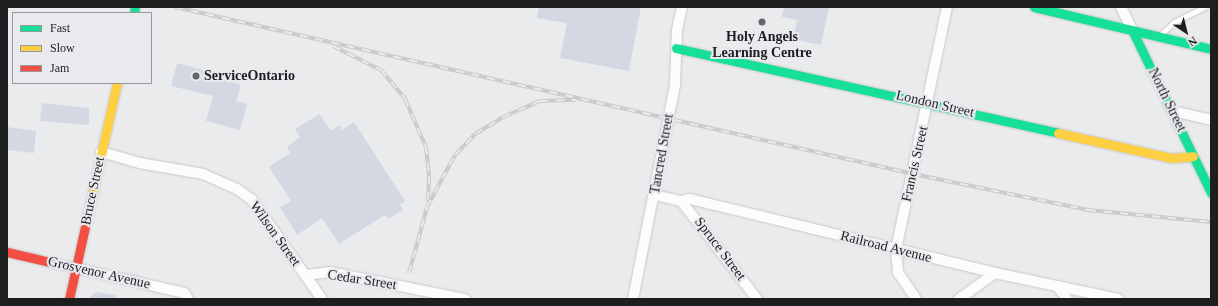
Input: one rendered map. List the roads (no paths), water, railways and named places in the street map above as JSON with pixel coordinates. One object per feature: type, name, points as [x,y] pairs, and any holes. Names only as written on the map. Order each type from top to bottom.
[{"type":"street","name":"Tancred Street","points":[[633,299],[655,195],[675,84],[676,48],[682,7]]},
{"type":"street","name":"Francis Street","points":[[916,299],[898,272],[896,249],[947,7]]},
{"type":"street","points":[[1034,7],[1057,10],[1211,49]]},
{"type":"street","points":[[1057,10],[1067,7]]},
{"type":"street","name":"North Street","points":[[1121,7],[1211,193]]},
{"type":"street","name":"London Street","points":[[676,48],[928,102],[1172,158],[1193,156]]},
{"type":"street","name":"Bruce Street","points":[[69,299],[117,84]]},
{"type":"street","points":[[1173,112],[1211,120]]},
{"type":"street","name":"Wilson Street","points":[[101,152],[140,164],[203,174],[237,189],[252,200],[322,299]]},
{"type":"street","name":"Railroad Avenue","points":[[655,195],[681,201],[690,199],[995,273],[1118,299]]},
{"type":"street","name":"Spruce Street","points":[[681,201],[758,299]]},
{"type":"street","name":"Grosvenor Avenue","points":[[7,252],[76,268],[185,297]]},
{"type":"street","name":"Cedar Street","points":[[306,276],[330,272],[462,299]]},
{"type":"street","points":[[959,299],[995,273]]},
{"type":"street","points":[[1057,286],[1063,298]]},
{"type":"lane","points":[[1159,36],[1174,22],[1205,7]]},
{"type":"lane","points":[[1063,298],[1074,290]]},
{"type":"railway","points":[[175,7],[913,174],[1088,210],[1211,222]]},
{"type":"railway","points":[[333,46],[381,70],[405,99],[426,147],[429,176],[428,201]]},
{"type":"railway","points":[[409,273],[427,207],[455,155],[475,134],[503,117],[540,101],[576,100]]},
{"type":"place","name":"Holy Angels Learning Centre","points":[[762,22]]},
{"type":"place","name":"ServiceOntario","points":[[196,76]]}]
